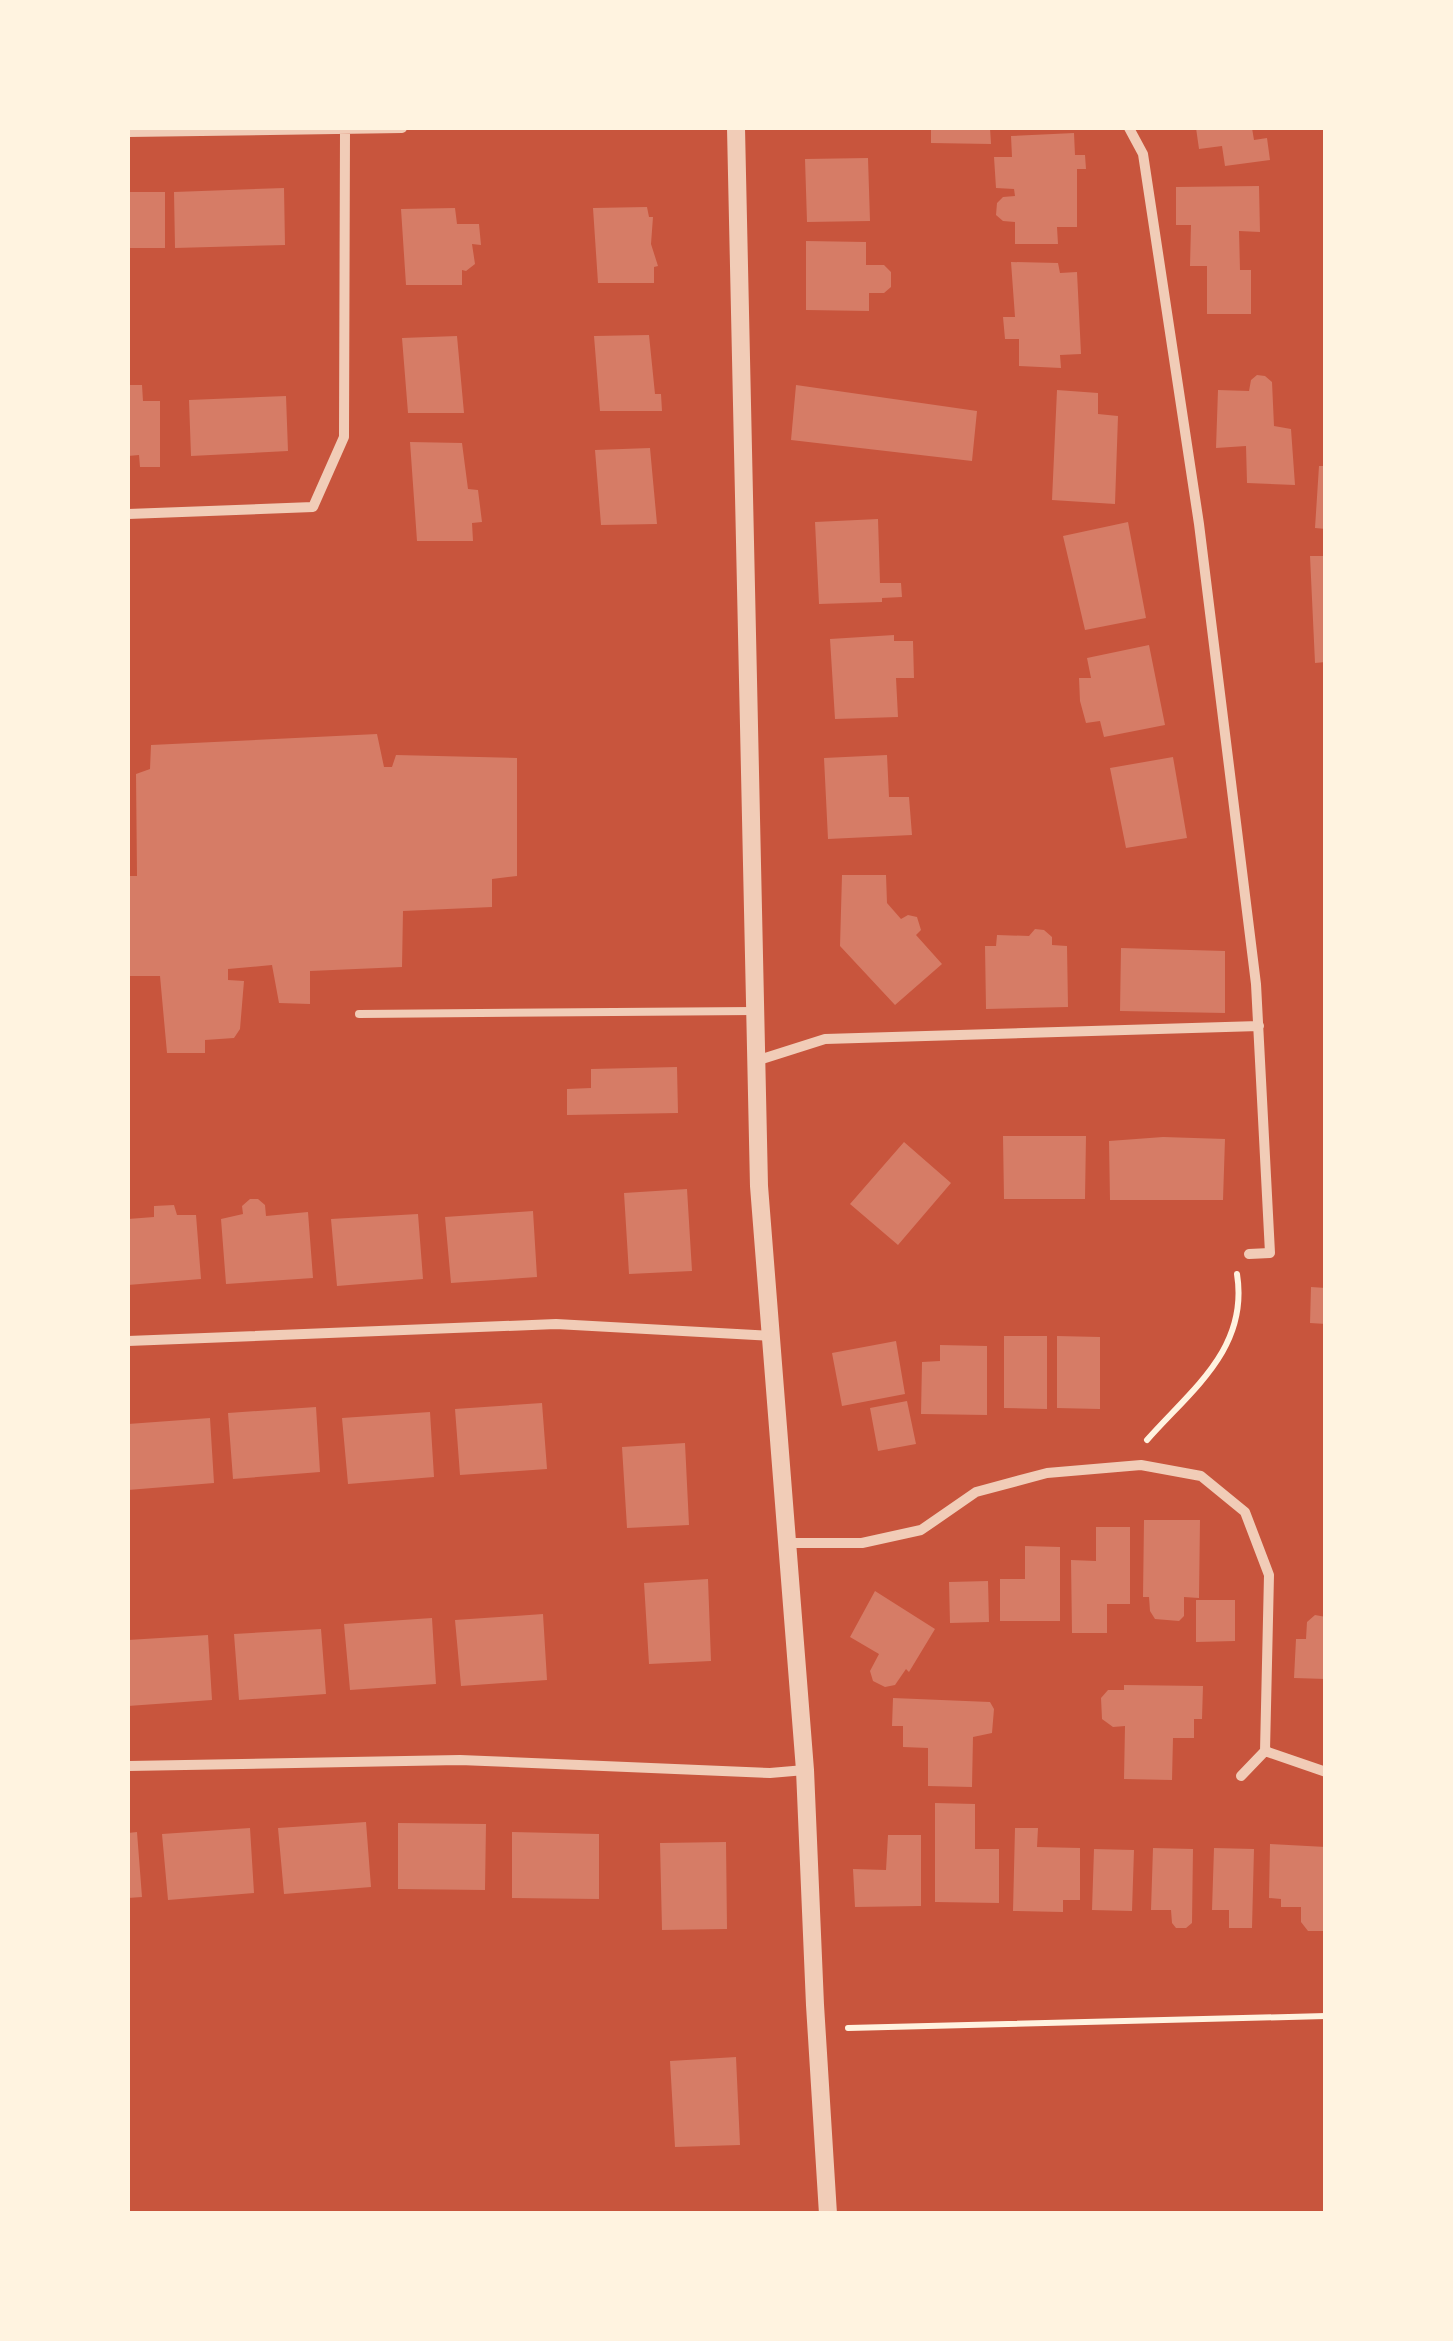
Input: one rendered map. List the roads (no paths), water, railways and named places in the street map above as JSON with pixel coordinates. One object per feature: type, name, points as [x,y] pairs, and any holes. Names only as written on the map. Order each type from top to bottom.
[{"type":"street","points":[[128,132],[402,128]]},
{"type":"street","points":[[736,128],[760,1186],[805,1770],[828,2214]]},
{"type":"street","points":[[1129,128],[1143,154],[1199,524],[1259,1026],[1270,1253],[1249,1254]]},
{"type":"street","points":[[128,514],[313,507],[344,437],[345,130]]},
{"type":"street","points":[[756,1061],[825,1040],[1259,1026]]},
{"type":"street","points":[[128,1340],[556,1324],[773,1336]]},
{"type":"street","points":[[787,1543],[862,1543],[921,1530],[976,1492],[1047,1474],[1141,1464],[1201,1476],[1244,1512],[1270,1575],[1266,1750],[1241,1776]]},
{"type":"street","points":[[1266,1750],[1326,1772]]},
{"type":"street","points":[[128,1766],[460,1760],[770,1773],[805,1770]]},
{"type":"lane","points":[[359,1014],[755,1010]]}]
